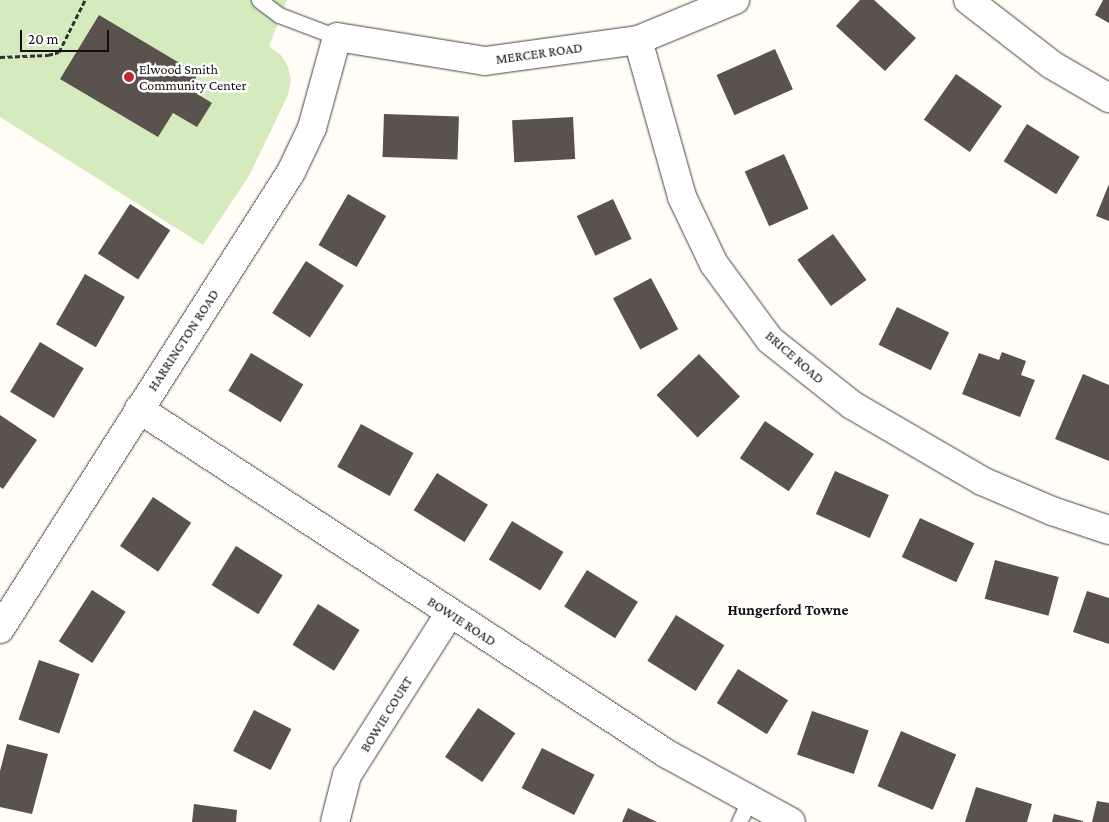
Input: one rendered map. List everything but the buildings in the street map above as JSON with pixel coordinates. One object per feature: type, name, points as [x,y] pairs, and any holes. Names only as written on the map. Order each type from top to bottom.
[{"type":"street","name":"MERCER ROAD","points":[[337,37],[485,61],[638,40],[735,0]]},
{"type":"street","points":[[968,0],[1052,65],[1109,98]]},
{"type":"street","name":"HARRINGTON ROAD","points":[[0,630],[291,172],[312,128],[337,37]]},
{"type":"street","name":"BRICE ROAD","points":[[638,40],[682,196],[714,264],[770,340],[852,405],[982,481],[1052,511],[1109,530]]},
{"type":"street","name":"BOWIE ROAD","points":[[139,409],[667,754],[744,811],[791,822]]},
{"type":"street","name":"BOWIE COURT","points":[[335,822],[347,775],[450,613]]},
{"type":"lane","points":[[259,0],[280,15],[337,37]]},
{"type":"path","points":[[0,57],[48,55],[58,52],[85,0]]},
{"type":"green space","points":[[0,0],[287,0],[269,46],[282,56],[288,67],[291,81],[288,95],[249,176],[203,245],[0,117]]},
{"type":"place","name":"Elwood Smith Community Center","points":[[129,77]]},
{"type":"district","name":"Hungerford Towne","points":[[788,611]]}]
